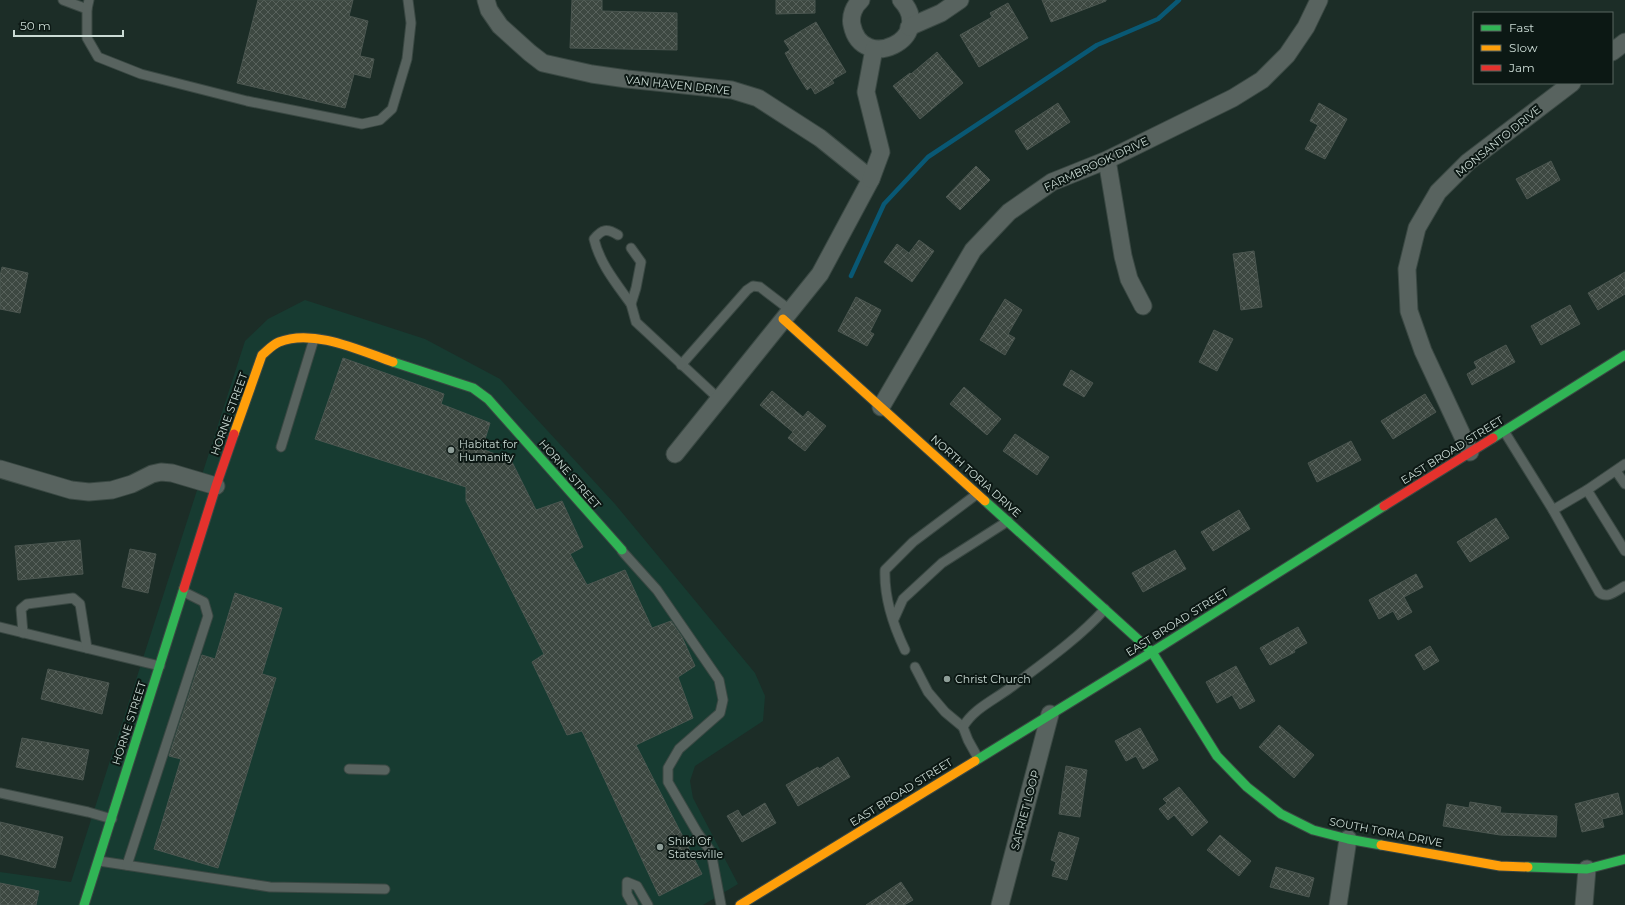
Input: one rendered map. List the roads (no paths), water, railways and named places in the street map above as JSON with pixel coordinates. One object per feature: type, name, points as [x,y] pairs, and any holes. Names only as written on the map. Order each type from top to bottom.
[{"type":"street","name":"VAN HAVEN DRIVE","points":[[486,0],[489,10],[500,26],[543,63],[592,74],[732,90],[758,98],[820,138],[871,179]]},
{"type":"street","points":[[858,1],[852,13],[852,25],[856,35],[863,44],[874,49],[885,49],[896,45],[904,38],[909,28],[910,16],[906,5],[901,0]]},
{"type":"street","points":[[909,28],[941,13],[960,0]]},
{"type":"street","name":"FARMBROOK DRIVE","points":[[881,407],[972,250],[1009,212],[1052,182],[1107,160],[1233,98],[1262,80],[1287,55],[1306,27],[1319,0]]},
{"type":"street","points":[[1613,51],[1625,42]]},
{"type":"street","points":[[675,454],[820,274],[871,179],[881,152],[866,92],[874,49]]},
{"type":"street","name":"MONSANTO DRIVE","points":[[1470,452],[1423,351],[1409,311],[1408,269],[1418,228],[1438,192],[1468,162],[1571,84]]},
{"type":"street","points":[[1107,160],[1125,264],[1129,279],[1143,306]]},
{"type":"street","name":"NORTH TORIA DRIVE","points":[[787,314],[881,407],[1152,652]]},
{"type":"street","name":"HORNE STREET","points":[[84,905],[184,592],[216,486],[262,355],[273,345],[286,340],[314,339],[330,341],[473,388],[488,399],[622,550]]},
{"type":"street","name":"EAST BROAD STREET","points":[[740,905],[1152,652],[1625,356]]},
{"type":"street","points":[[0,469],[71,490],[89,492],[112,490],[132,484],[152,474],[162,472],[172,473],[216,486]]},
{"type":"street","name":"SOUTH TORIA DRIVE","points":[[1152,652],[1193,720],[1217,756],[1247,787],[1281,814],[1313,830],[1348,839],[1500,866],[1587,869],[1625,859]]},
{"type":"street","name":"SAFRIET LOOP","points":[[1000,905],[1050,714]]},
{"type":"street","points":[[1338,905],[1348,839]]},
{"type":"street","points":[[1584,905],[1587,869]]},
{"type":"lane","points":[[63,0],[88,4],[87,38],[98,57],[142,74],[233,97],[362,124],[380,120],[392,109],[408,59],[411,23],[408,0]]},
{"type":"lane","points":[[618,235],[610,230],[605,230],[600,232],[594,239],[598,254],[606,270],[631,304],[636,322],[719,399]]},
{"type":"lane","points":[[631,248],[641,262],[631,304]]},
{"type":"lane","points":[[682,365],[747,290],[753,286],[760,286],[787,314]]},
{"type":"lane","points":[[281,447],[314,339]]},
{"type":"lane","points":[[1504,431],[1553,510],[1599,592],[1602,595],[1607,596],[1625,586]]},
{"type":"lane","points":[[1553,510],[1587,490],[1625,464]]},
{"type":"lane","points":[[1616,471],[1625,484]]},
{"type":"lane","points":[[1587,490],[1625,551]]},
{"type":"lane","points":[[905,650],[895,629],[894,619],[889,605],[885,583],[885,570],[913,542],[977,494]]},
{"type":"lane","points":[[894,619],[903,599],[942,564],[1008,522]]},
{"type":"lane","points":[[622,550],[657,590],[719,680],[723,700],[720,713],[679,748],[668,768],[668,782],[697,832],[711,852],[721,905]]},
{"type":"lane","points":[[128,865],[208,616],[204,602],[184,592]]},
{"type":"lane","points":[[23,633],[21,609],[27,604],[73,598],[80,604],[87,648]]},
{"type":"lane","points":[[963,728],[967,720],[974,713],[1008,689],[1080,633],[1105,609]]},
{"type":"lane","points":[[0,627],[160,666]]},
{"type":"lane","points":[[915,667],[928,692],[945,712],[963,728],[978,758]]},
{"type":"lane","points":[[349,769],[385,770]]},
{"type":"lane","points":[[0,793],[88,812],[112,819]]},
{"type":"lane","points":[[99,860],[270,887],[385,889]]},
{"type":"lane","points":[[633,905],[627,894],[627,882],[637,886],[648,905]]},
{"type":"waterway","points":[[851,276],[884,204],[928,157],[1097,45],[1158,19],[1179,0]]},
{"type":"place","name":"Habitat for Humanity","points":[[451,450]]},
{"type":"place","name":"Christ Church","points":[[947,679]]},
{"type":"place","name":"Shiki Of Statesville","points":[[660,847]]}]
